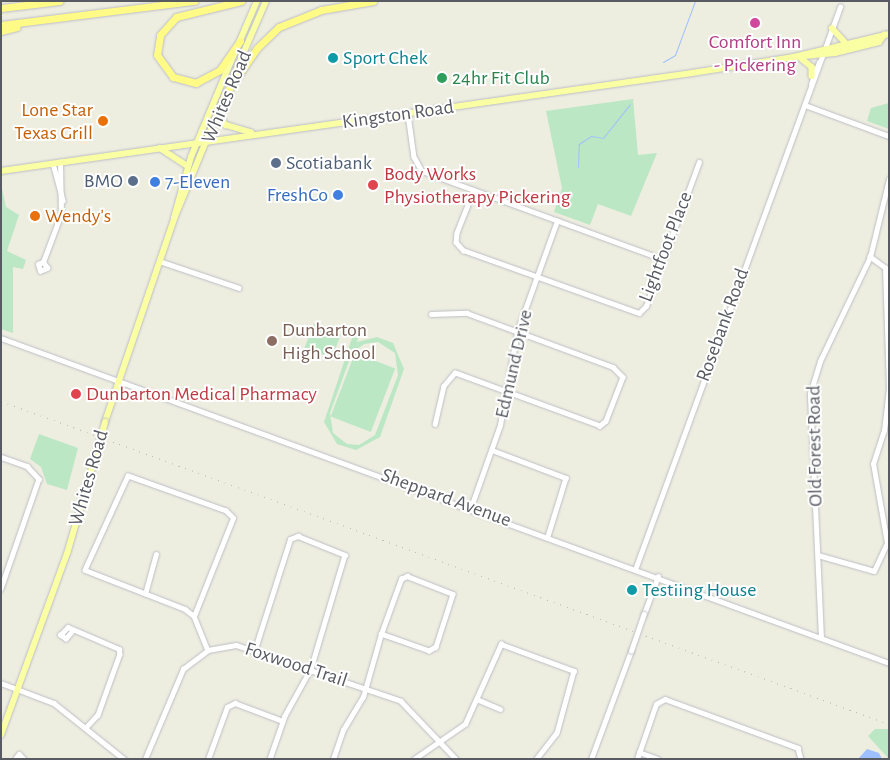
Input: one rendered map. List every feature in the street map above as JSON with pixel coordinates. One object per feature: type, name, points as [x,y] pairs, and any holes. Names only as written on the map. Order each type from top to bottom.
[{"type":"highway","points":[[1,8],[60,1]]},
{"type":"highway","points":[[1,25],[195,1]]},
{"type":"highway","points":[[240,41],[220,70],[196,83],[173,77],[157,55],[160,35],[176,17],[241,1]]},
{"type":"highway","points":[[224,96],[257,48],[279,27],[321,10],[373,1]]},
{"type":"highway","points":[[1,31],[44,20]]},
{"type":"main road","name":"Whites Road","points":[[174,219],[188,166],[257,1]]},
{"type":"main road","name":"Whites Road","points":[[1,735],[64,562],[105,422],[174,219],[208,141],[224,96],[266,1]]},
{"type":"main road","points":[[832,28],[845,42]]},
{"type":"main road","name":"Kingston Road","points":[[1,171],[256,133],[408,114],[794,56],[845,42],[886,35]]},
{"type":"main road","name":"Kingston Road","points":[[794,56],[802,59],[821,59],[879,42],[886,35]]},
{"type":"main road","points":[[802,59],[812,67],[812,76]]},
{"type":"main road","points":[[218,115],[228,126],[256,133]]},
{"type":"main road","points":[[160,148],[188,166]]},
{"type":"street","name":"Rosebank Road","points":[[636,567],[840,6]]},
{"type":"street","name":"Rosebank Road","points":[[812,84],[812,76],[821,59]]},
{"type":"street","points":[[805,104],[889,136]]},
{"type":"street","points":[[408,114],[414,157],[422,171],[663,259]]},
{"type":"street","points":[[39,273],[38,264],[43,262],[62,201],[60,162]]},
{"type":"street","name":"Lightfoot Place","points":[[537,276],[639,313],[646,306],[699,162]]},
{"type":"street","points":[[53,163],[62,201]]},
{"type":"street","name":"Old Forest Road","points":[[821,638],[812,377],[870,257],[889,179]]},
{"type":"street","points":[[474,190],[456,242],[463,250],[537,276]]},
{"type":"street","name":"Edmund Drive","points":[[471,507],[492,450],[506,392],[517,332],[557,221]]},
{"type":"street","points":[[818,555],[874,571],[886,543],[873,464],[884,431],[888,388],[885,268],[870,257]]},
{"type":"street","points":[[159,261],[239,288]]},
{"type":"street","points":[[431,314],[467,313],[614,367],[623,377],[606,421],[600,426],[455,374],[449,376],[434,424]]},
{"type":"street","name":"Sheppard Avenue","points":[[1,338],[636,567],[889,663]]},
{"type":"street","points":[[492,450],[566,478],[548,536]]},
{"type":"street","points":[[1,456],[27,466],[39,479],[1,589]]},
{"type":"street","points":[[194,616],[233,518],[226,511],[128,476],[84,566],[91,574],[145,594],[194,616],[208,650]]},
{"type":"street","points":[[255,649],[290,539],[298,536],[312,540],[345,555],[311,669],[283,721],[270,759]]},
{"type":"street","points":[[145,594],[156,554]]},
{"type":"street","points":[[333,759],[366,689],[381,634],[401,579],[407,576],[453,594],[436,647],[429,652],[381,634]]},
{"type":"street","points":[[591,759],[658,576]]},
{"type":"street","points":[[72,632],[119,649],[120,654],[98,715],[86,728]]},
{"type":"street","points":[[414,759],[465,724],[479,700],[501,644],[574,670],[557,733],[537,759]]},
{"type":"street","name":"Foxwood Trail","points":[[145,759],[174,683],[195,657],[208,650],[236,645],[255,649],[401,701],[456,759]]},
{"type":"street","points":[[1,683],[54,703],[124,759]]},
{"type":"street","points":[[637,759],[656,704],[665,699],[798,748],[801,759]]},
{"type":"street","points":[[479,700],[500,709]]},
{"type":"street","points":[[208,759],[227,707],[235,703],[283,721]]},
{"type":"street","points":[[639,752],[658,759]]},
{"type":"street","points":[[15,759],[19,754],[24,759]]},
{"type":"green space","points":[[633,99],[638,155],[657,153],[631,216],[598,204],[590,225],[554,212],[562,188],[546,111]]},
{"type":"green space","points":[[889,103],[889,129],[867,121],[871,108]]},
{"type":"green space","points":[[1,184],[6,207],[19,215],[7,251],[26,260],[23,269],[13,267],[13,333],[1,329]]},
{"type":"green space","points":[[314,324],[341,335],[332,358],[305,347]]},
{"type":"green space","points":[[356,326],[361,328],[357,342],[377,337],[393,343],[404,369],[380,437],[356,450],[337,444],[324,422]],"holes":[[[378,342],[395,353],[398,375],[375,435],[359,445],[347,444],[333,433],[330,413],[352,353],[364,344]]]},
{"type":"green space","points":[[355,353],[395,368],[371,432],[331,416]]},
{"type":"green space","points":[[39,434],[78,448],[67,490],[47,484],[41,467],[30,459]]},
{"type":"green space","points":[[875,729],[889,729],[889,759],[868,736]]},
{"type":"water","points":[[867,749],[879,753],[882,759],[858,759]]},
{"type":"waterway","points":[[663,62],[675,55],[695,1]]},
{"type":"waterway","points":[[578,167],[579,144],[591,136],[603,138],[630,104]]},
{"type":"railway","points":[[1,401],[889,724]]},
{"type":"place","name":"Comfort Inn - Pickering","points":[[755,23]]},
{"type":"place","name":"Sport Chek","points":[[333,58]]},
{"type":"place","name":"24hr Fit Club","points":[[442,78]]},
{"type":"place","name":"Lone Star Texas Grill","points":[[103,121]]},
{"type":"place","name":"Scotiabank","points":[[276,163]]},
{"type":"place","name":"BMO","points":[[133,181]]},
{"type":"place","name":"7-Eleven","points":[[155,182]]},
{"type":"place","name":"Body Works Physiotherapy Pickering","points":[[373,185]]},
{"type":"place","name":"FreshCo","points":[[338,195]]},
{"type":"place","name":"Wendy's","points":[[35,216]]},
{"type":"place","name":"Dunbarton High School","points":[[272,341]]},
{"type":"place","name":"Dunbarton Medical Pharmacy","points":[[76,394]]},
{"type":"place","name":"Testiing House","points":[[632,590]]}]
